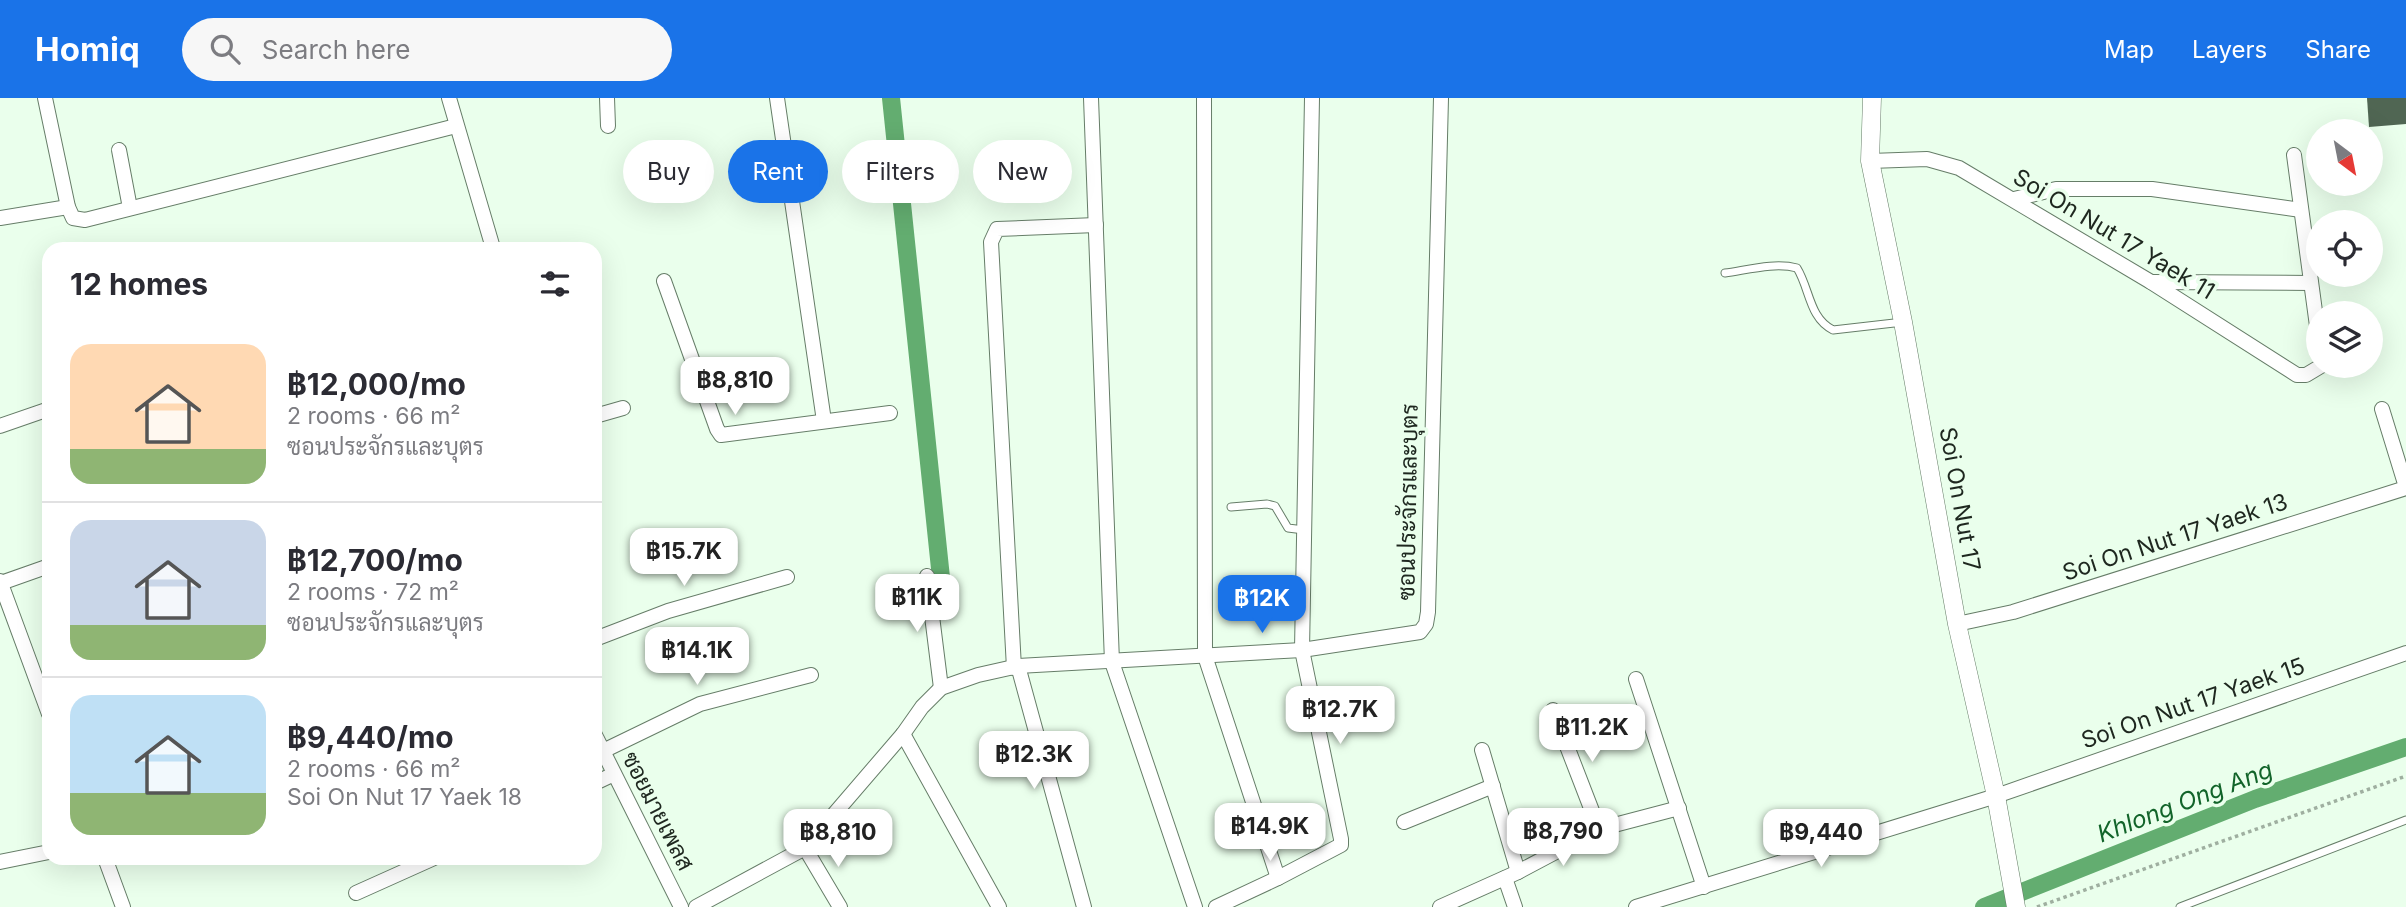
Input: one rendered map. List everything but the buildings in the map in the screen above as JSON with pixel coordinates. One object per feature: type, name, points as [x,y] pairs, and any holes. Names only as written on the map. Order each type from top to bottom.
[{"type":"street","points":[[45,98],[68,207],[73,218],[85,220],[457,126]]},
{"type":"street","points":[[449,98],[491,242]]},
{"type":"street","points":[[607,98],[608,126]]},
{"type":"street","points":[[777,98],[824,421]]},
{"type":"street","points":[[1091,98],[1112,662],[1195,907]]},
{"type":"street","points":[[1204,98],[1205,656],[1278,878]]},
{"type":"street","points":[[1216,907],[1341,845],[1302,650],[1312,98]]},
{"type":"street","name":"ซอนประจักรและบุตร","points":[[696,907],[805,848],[903,734],[922,707],[941,688],[978,675],[1016,667],[1302,650],[1420,632],[1427,619],[1441,98]]},
{"type":"street","name":"Soi On Nut 17","points":[[1872,98],[1870,161],[1903,322],[1957,624],[1996,796],[2016,907]]},
{"type":"street","points":[[119,150],[130,208]]},
{"type":"street","points":[[2294,155],[2306,246]]},
{"type":"street","name":"Soi On Nut 17 Yaek 11","points":[[1870,161],[1927,159],[1947,163],[2014,199],[2297,374],[2306,375]]},
{"type":"street","points":[[2014,199],[2056,189],[2152,189],[2301,210]]},
{"type":"street","points":[[0,218],[68,207]]},
{"type":"street","points":[[1084,907],[1016,667],[990,242],[997,229],[1096,225]]},
{"type":"street","points":[[664,281],[717,429],[722,435],[890,413]]},
{"type":"street","points":[[2151,282],[2306,283]]},
{"type":"street","points":[[602,414],[622,408]]},
{"type":"street","points":[[2382,409],[2406,487]]},
{"type":"street","points":[[0,426],[42,411]]},
{"type":"street","name":"Soi On Nut 17 Yaek 13","points":[[1957,624],[2013,612],[2406,487]]},
{"type":"street","points":[[42,568],[0,582],[42,692]]},
{"type":"street","points":[[927,576],[941,688]]},
{"type":"street","points":[[602,636],[668,611],[787,577]]},
{"type":"street","name":"Soi On Nut 17 Yaek 15","points":[[1636,907],[1996,796],[2406,653]]},
{"type":"street","points":[[603,751],[700,704],[811,675]]},
{"type":"street","points":[[1636,679],[1704,887]]},
{"type":"street","points":[[1553,710],[1599,829]]},
{"type":"street","points":[[903,734],[999,907]]},
{"type":"street","points":[[1482,750],[1493,786],[1512,875],[1515,907]]},
{"type":"street","name":"ซอยมายเพลส","points":[[603,751],[681,907]]},
{"type":"street","points":[[602,780],[614,774]]},
{"type":"street","points":[[1404,822],[1493,786]]},
{"type":"street","points":[[1440,907],[1512,875],[1599,829],[1679,808]]},
{"type":"street","points":[[805,848],[840,907]]},
{"type":"street","points":[[0,862],[42,853]]},
{"type":"street","points":[[108,865],[123,907]]},
{"type":"street","points":[[356,893],[418,865]]},
{"type":"lane","points":[[1725,274],[1762,268],[1797,268],[1814,311],[1824,325],[1833,330],[1903,322]]},
{"type":"lane","points":[[1231,507],[1267,504],[1275,506],[1288,528],[1304,530]]},
{"type":"lane","points":[[2180,907],[2406,820]]},
{"type":"path","points":[[2037,907],[2406,776]]},
{"type":"waterway","points":[[891,98],[943,597]]},
{"type":"waterway","name":"Khlong Ong Ang","points":[[1984,907],[2255,799],[2406,747]]}]
